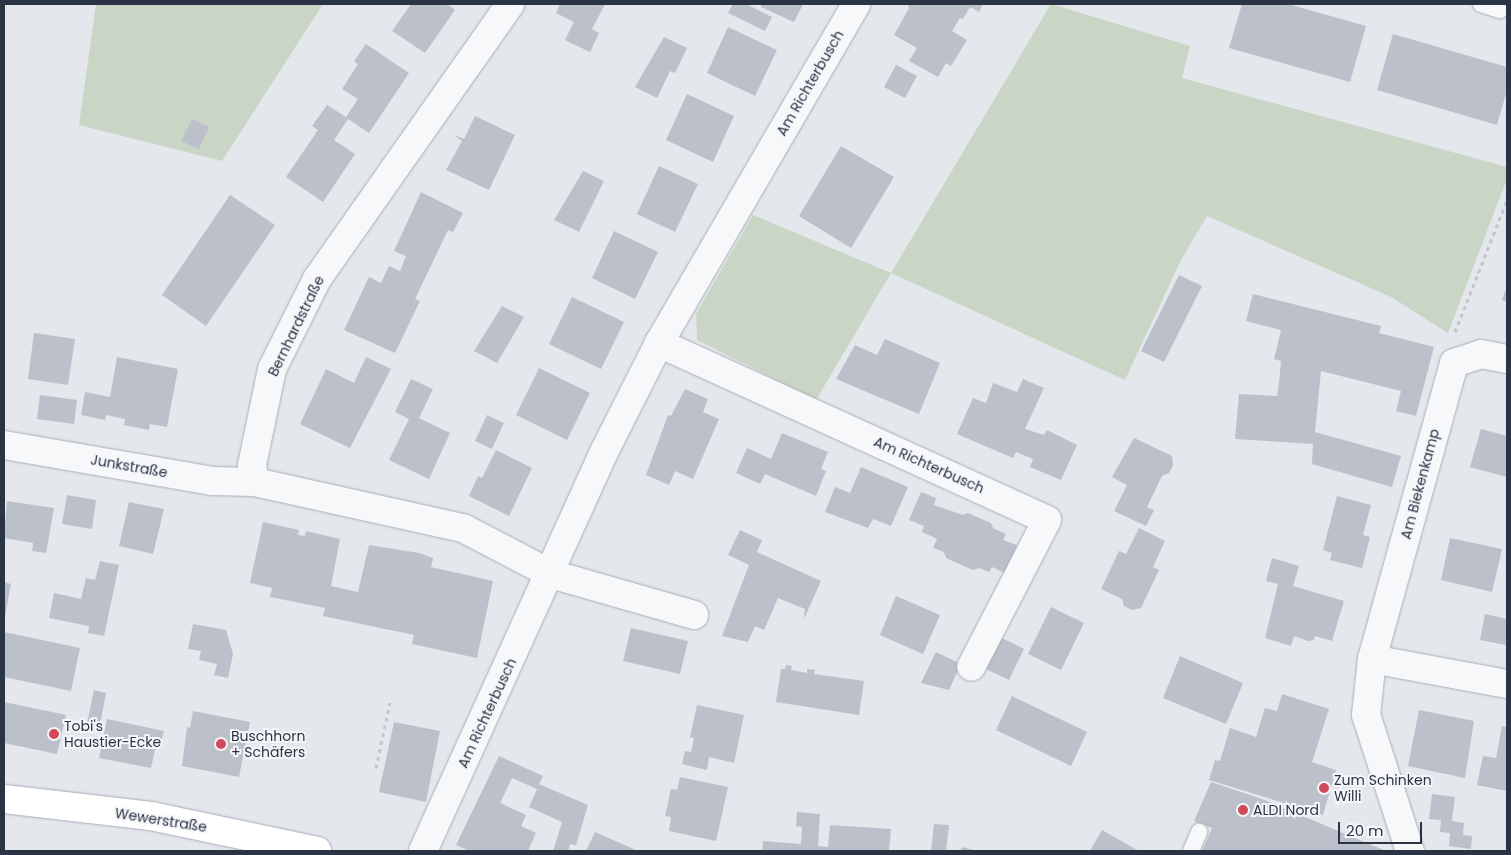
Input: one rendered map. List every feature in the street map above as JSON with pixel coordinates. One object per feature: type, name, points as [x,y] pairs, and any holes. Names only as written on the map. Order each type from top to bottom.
[{"type":"main road","name":"Wewerstraße","points":[[4,798],[151,816],[317,851]]},
{"type":"street","name":"Bernhardstraße","points":[[255,482],[252,464],[272,369],[316,279],[510,4]]},
{"type":"street","name":"Am Richterbusch","points":[[423,851],[551,574],[604,452],[659,343],[856,4]]},
{"type":"street","name":"Am Richterbusch","points":[[659,343],[1047,520],[971,668]]},
{"type":"street","points":[[1454,363],[1481,354],[1507,359]]},
{"type":"street","name":"Am Biekenkamp","points":[[1410,851],[1366,715],[1372,659],[1454,363]]},
{"type":"street","name":"Junkstraße","points":[[4,444],[212,481],[255,482]]},
{"type":"street","points":[[255,482],[463,528],[551,574],[694,615]]},
{"type":"street","points":[[1372,659],[1507,684]]},
{"type":"lane","points":[[1481,4],[1500,10]]},
{"type":"lane","points":[[1191,851],[1199,832]]},
{"type":"path","points":[[1454,363],[1455,328],[1507,200]]},
{"type":"path","points":[[376,768],[390,702]]},
{"type":"green space","points":[[96,4],[323,4],[222,161],[79,125]]},
{"type":"green space","points":[[1051,4],[1190,46],[1182,78],[1507,167],[1507,179],[1448,333],[1391,297],[1207,216],[1181,260],[1125,380],[891,273]]},
{"type":"green space","points":[[753,215],[891,273],[816,400],[697,340],[696,314]]},
{"type":"building","points":[[411,4],[447,4],[455,10],[425,53],[392,31]]},
{"type":"building","points":[[560,4],[605,4],[592,29],[599,33],[590,52],[565,40],[574,22],[556,13]]},
{"type":"building","points":[[733,4],[746,4],[772,17],[765,31],[728,13]]},
{"type":"building","points":[[762,4],[803,4],[794,22],[761,7]]},
{"type":"building","points":[[908,4],[983,4],[979,12],[970,7],[963,19],[960,18],[952,31],[967,40],[951,66],[946,63],[938,77],[909,61],[917,48],[894,35],[909,8]]},
{"type":"building","points":[[1242,4],[1288,4],[1366,26],[1350,82],[1229,48]]},
{"type":"building","points":[[728,27],[777,50],[755,96],[707,73]]},
{"type":"building","points":[[1393,34],[1507,67],[1507,90],[1497,125],[1377,90]]},
{"type":"building","points":[[664,37],[687,48],[675,73],[670,71],[657,98],[635,87]]},
{"type":"building","points":[[366,44],[409,73],[369,133],[348,119],[334,140],[355,154],[323,202],[286,177],[318,130],[312,126],[327,105],[346,117],[358,99],[342,89],[358,64],[354,61]]},
{"type":"building","points":[[896,65],[917,76],[905,98],[884,87]]},
{"type":"building","points":[[687,94],[734,116],[713,162],[666,140]]},
{"type":"building","points":[[475,116],[515,135],[489,190],[446,170],[462,141],[454,135],[464,139]]},
{"type":"building","points":[[192,119],[209,127],[199,149],[181,141]]},
{"type":"building","points":[[841,146],[894,177],[851,248],[799,216]]},
{"type":"building","points":[[659,166],[698,184],[675,232],[637,214]]},
{"type":"building","points":[[583,171],[604,181],[579,232],[554,220]]},
{"type":"building","points":[[421,192],[463,213],[453,232],[448,230],[415,299],[420,301],[395,353],[344,330],[369,277],[381,283],[389,266],[400,271],[406,256],[394,251]]},
{"type":"building","points":[[230,195],[275,225],[206,326],[162,295]]},
{"type":"building","points":[[614,231],[658,252],[635,299],[592,278]]},
{"type":"building","points":[[1179,275],[1202,286],[1164,362],[1141,351]]},
{"type":"building","points":[[1507,286],[1507,302],[1502,300]]},
{"type":"building","points":[[1253,294],[1381,326],[1379,333],[1434,347],[1416,416],[1396,411],[1401,391],[1321,371],[1315,432],[1401,456],[1392,487],[1312,464],[1313,444],[1235,439],[1239,394],[1277,396],[1279,383],[1281,361],[1274,359],[1281,330],[1246,321]]},
{"type":"building","points":[[572,297],[624,322],[601,369],[549,344]]},
{"type":"building","points":[[502,306],[524,317],[497,363],[474,351]]},
{"type":"building","points":[[34,333],[75,339],[68,385],[28,379]]},
{"type":"building","points":[[885,339],[940,363],[919,414],[836,379],[855,345],[877,355]]},
{"type":"building","points":[[117,357],[178,369],[167,427],[150,424],[149,430],[124,425],[125,419],[106,415],[105,420],[81,415],[85,392],[110,397]]},
{"type":"building","points":[[366,357],[391,369],[350,448],[300,424],[326,369],[354,383]]},
{"type":"building","points":[[539,368],[590,393],[567,440],[516,415]]},
{"type":"building","points":[[411,379],[433,389],[419,418],[450,433],[429,479],[389,460],[409,419],[395,412]]},
{"type":"building","points":[[1023,379],[1044,388],[1025,429],[1044,435],[1047,430],[1077,445],[1061,480],[1030,467],[1033,459],[1016,452],[1013,458],[957,434],[973,398],[986,403],[993,383],[1017,392]]},
{"type":"building","points":[[685,389],[708,399],[703,412],[719,419],[693,479],[675,471],[669,485],[646,475],[668,415],[671,416]]},
{"type":"building","points":[[40,395],[77,400],[74,424],[37,419]]},
{"type":"building","points":[[487,415],[504,423],[492,449],[475,441]]},
{"type":"building","points":[[1481,429],[1507,436],[1507,477],[1470,467]]},
{"type":"building","points":[[782,433],[828,452],[821,469],[826,471],[816,496],[765,474],[760,484],[736,473],[747,448],[771,459]]},
{"type":"building","points":[[1134,438],[1172,456],[1173,465],[1169,473],[1162,476],[1147,507],[1154,510],[1146,526],[1114,511],[1127,485],[1112,477]]},
{"type":"building","points":[[496,450],[532,468],[509,516],[469,496],[478,476],[482,478]]},
{"type":"building","points":[[861,467],[908,487],[891,526],[873,519],[868,528],[825,512],[835,487],[850,493]]},
{"type":"building","points":[[921,492],[936,498],[934,505],[963,515],[968,513],[991,523],[993,528],[1006,534],[1003,540],[1017,545],[1005,573],[992,567],[989,572],[979,568],[973,570],[946,558],[944,552],[933,548],[937,539],[922,532],[924,526],[909,520]]},
{"type":"building","points":[[67,495],[96,500],[92,529],[62,524]]},
{"type":"building","points":[[1337,496],[1371,505],[1363,535],[1370,537],[1362,568],[1330,560],[1332,553],[1323,550]]},
{"type":"building","points":[[7,501],[54,508],[46,553],[32,551],[33,543],[4,538]]},
{"type":"building","points":[[129,502],[164,509],[153,554],[119,546]]},
{"type":"building","points":[[263,522],[299,530],[298,535],[305,536],[306,531],[340,539],[331,586],[358,592],[369,545],[419,553],[433,558],[431,567],[493,581],[477,658],[412,644],[414,635],[323,616],[325,608],[270,597],[272,588],[250,583]]},
{"type":"building","points":[[1139,528],[1165,541],[1153,567],[1159,570],[1141,608],[1132,610],[1124,606],[1122,599],[1101,589],[1119,551],[1126,554]]},
{"type":"building","points":[[740,530],[762,540],[757,552],[821,581],[804,619],[805,609],[778,598],[764,630],[755,626],[748,642],[722,636],[749,565],[728,555]]},
{"type":"building","points":[[1450,538],[1502,549],[1492,592],[1441,580]]},
{"type":"building","points":[[1272,558],[1299,566],[1293,586],[1344,601],[1332,641],[1315,636],[1314,640],[1308,641],[1294,636],[1291,646],[1265,638],[1278,584],[1266,581]]},
{"type":"building","points":[[100,561],[119,565],[104,636],[88,633],[89,626],[49,618],[54,593],[81,599],[86,578],[95,580]]},
{"type":"building","points":[[4,582],[11,584],[5,617],[4,616]]},
{"type":"building","points":[[896,596],[940,615],[923,654],[880,635]]},
{"type":"building","points":[[1051,607],[1084,623],[1061,670],[1028,654]]},
{"type":"building","points":[[1485,614],[1507,619],[1506,645],[1480,640]]},
{"type":"building","points":[[193,624],[226,630],[233,654],[228,678],[214,675],[217,664],[199,660],[201,651],[188,649]]},
{"type":"building","points":[[631,628],[688,641],[680,674],[623,661]]},
{"type":"building","points":[[4,632],[80,648],[71,691],[4,677]]},
{"type":"building","points":[[1002,638],[1024,649],[1009,680],[986,669]]},
{"type":"building","points":[[936,652],[961,664],[949,690],[921,683]]},
{"type":"building","points":[[1180,656],[1243,683],[1226,724],[1163,698]]},
{"type":"building","points":[[786,665],[792,666],[791,670],[807,673],[807,669],[815,670],[814,674],[864,681],[859,715],[776,702],[781,669],[785,669]]},
{"type":"building","points":[[94,690],[106,693],[99,730],[86,728]]},
{"type":"building","points":[[1282,694],[1329,709],[1312,762],[1336,770],[1323,815],[1209,780],[1215,760],[1220,761],[1230,728],[1256,737],[1265,708],[1277,711]]},
{"type":"building","points":[[1012,696],[1087,732],[1071,766],[996,730]]},
{"type":"building","points":[[4,702],[66,715],[57,754],[4,743]]},
{"type":"building","points":[[697,705],[744,715],[734,763],[709,757],[707,770],[682,764],[685,751],[691,752],[694,738],[690,737]]},
{"type":"building","points":[[1419,710],[1474,721],[1465,778],[1408,766]]},
{"type":"building","points":[[193,711],[250,722],[239,777],[182,766],[187,727],[190,728]]},
{"type":"building","points":[[107,719],[164,731],[160,746],[156,745],[151,768],[99,758]]},
{"type":"building","points":[[394,722],[440,731],[426,802],[379,792]]},
{"type":"building","points":[[1502,726],[1507,727],[1507,791],[1477,785],[1483,756],[1496,758]]},
{"type":"building","points":[[499,756],[543,776],[539,784],[588,805],[576,845],[570,844],[568,851],[553,851],[562,822],[529,807],[537,789],[512,778],[500,803],[526,815],[521,826],[536,833],[528,851],[470,851],[456,845]]},
{"type":"building","points":[[680,777],[728,787],[716,841],[669,831],[671,817],[665,816],[671,789],[677,790]]},
{"type":"building","name":"ALDI Nord","points":[[1211,782],[1262,799],[1386,851],[1202,851],[1212,828],[1194,821]]},
{"type":"building","points":[[1432,794],[1455,797],[1452,821],[1464,823],[1463,835],[1472,836],[1471,849],[1449,846],[1450,833],[1440,832],[1441,820],[1429,819]]},
{"type":"building","points":[[797,812],[820,814],[818,846],[828,847],[830,825],[891,829],[889,851],[762,851],[763,841],[801,844],[802,827],[796,826]]},
{"type":"building","points":[[934,824],[949,825],[946,851],[931,851]]},
{"type":"building","points":[[1102,830],[1139,851],[1090,851]]},
{"type":"building","points":[[595,832],[638,851],[586,851]]},
{"type":"building","points":[[962,847],[977,851],[961,851]]},
{"type":"place","name":"Tobi's Haustier-Ecke","points":[[54,734]]},
{"type":"place","name":"Buschhorn + Schäfers","points":[[221,744]]},
{"type":"place","name":"Zum Schinken Willi","points":[[1324,788]]},
{"type":"place","name":"ALDI Nord","points":[[1243,810]]}]
